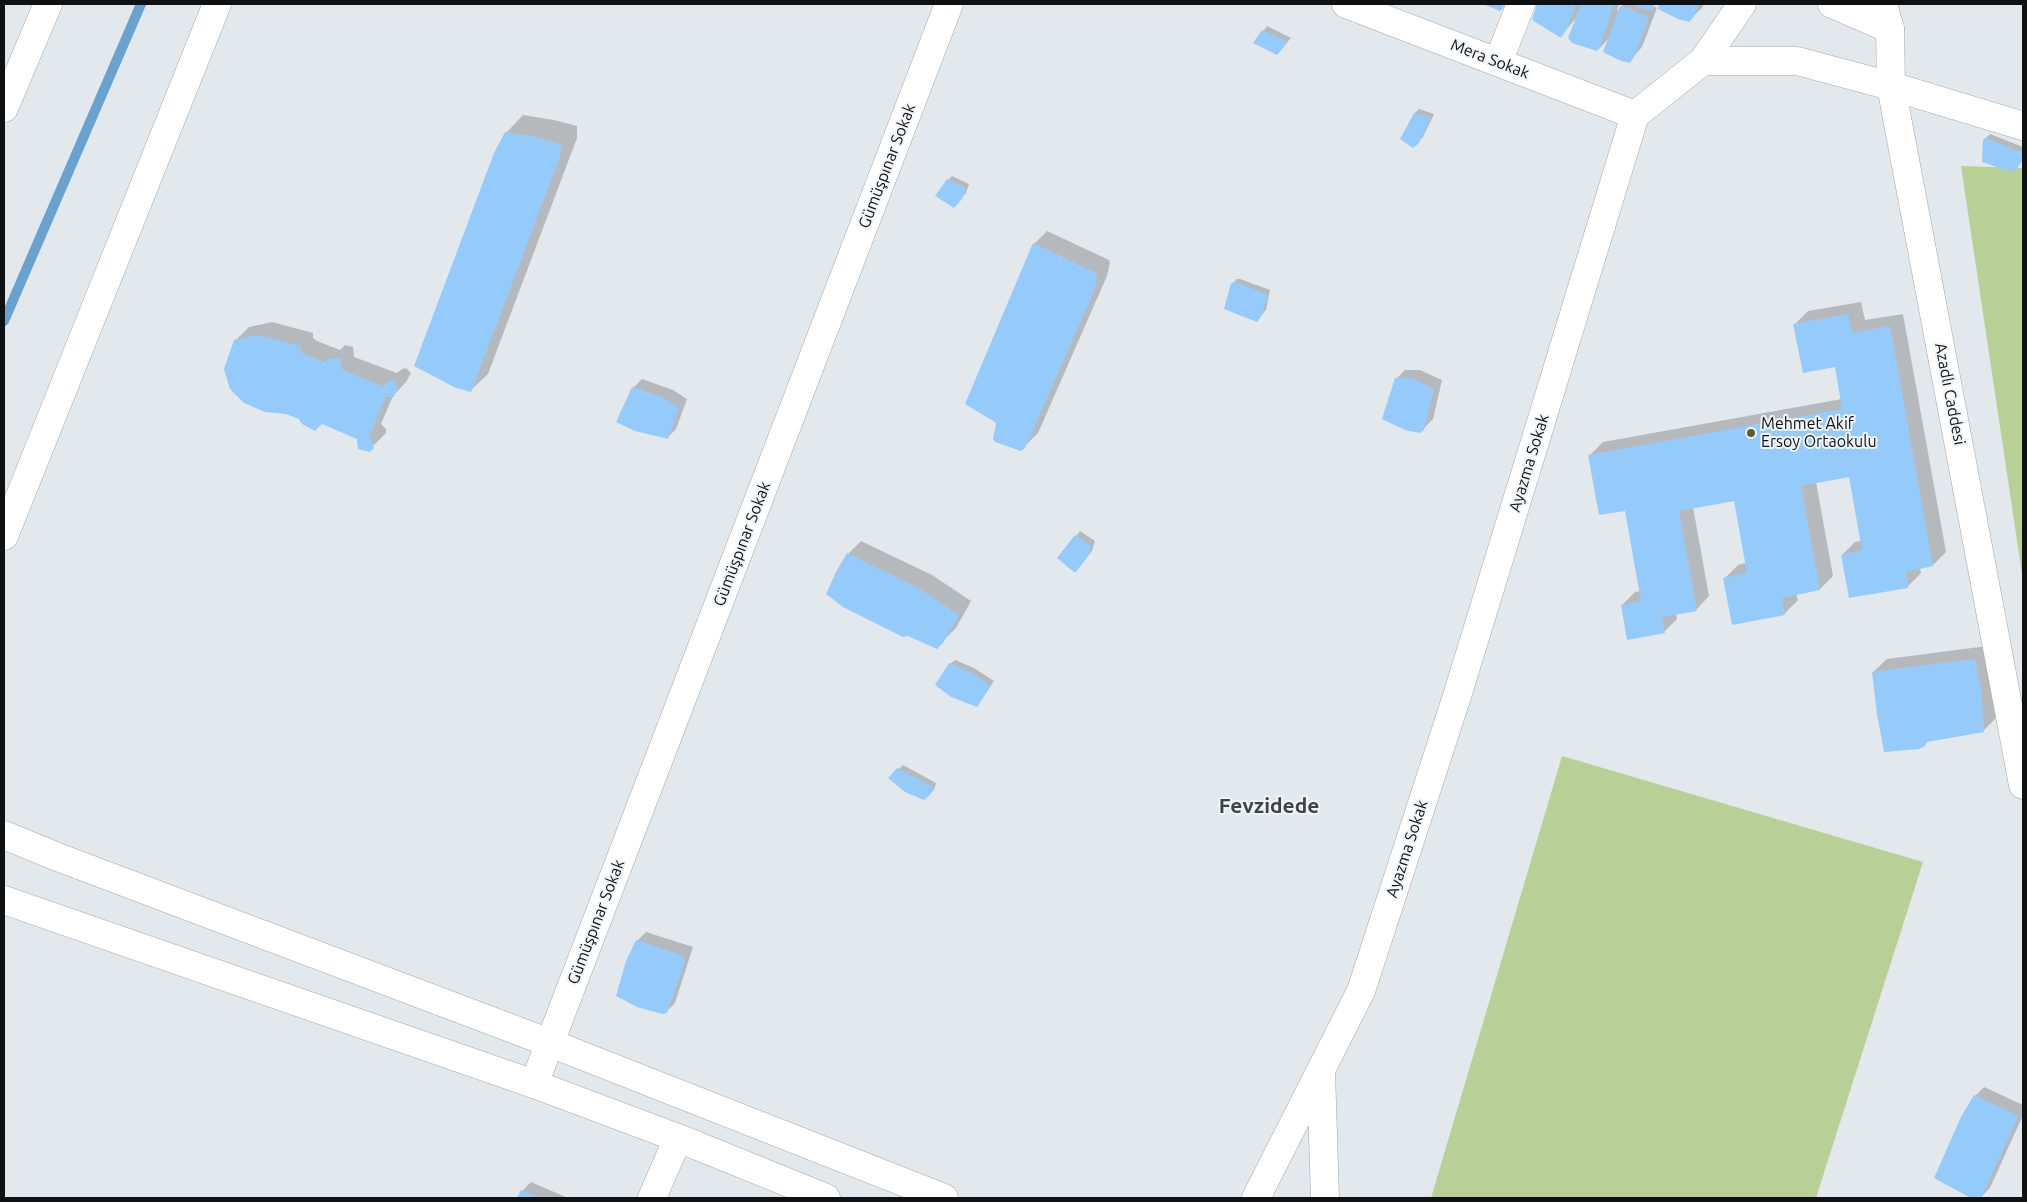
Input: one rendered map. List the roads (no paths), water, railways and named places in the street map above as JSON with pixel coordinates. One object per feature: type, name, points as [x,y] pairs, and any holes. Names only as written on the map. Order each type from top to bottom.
[{"type":"street","points":[[4,108],[48,4]]},
{"type":"street","points":[[4,536],[217,4]]},
{"type":"street","name":"Gümüşpınar Sokak","points":[[534,1084],[949,4]]},
{"type":"street","name":"Mera Sokak","points":[[1346,4],[1635,115]]},
{"type":"street","points":[[1498,62],[1521,4]]},
{"type":"street","points":[[1635,115],[1702,61],[1742,4]]},
{"type":"street","points":[[1832,4],[1887,16]]},
{"type":"street","name":"Azadlı Caddesi","points":[[1887,16],[1891,86],[2023,785]]},
{"type":"street","points":[[1702,61],[1797,61],[1891,86],[2023,126]]},
{"type":"street","name":"Ayazma Sokak","points":[[1256,1198],[1361,991],[1458,693],[1635,115]]},
{"type":"street","points":[[4,834],[64,859],[550,1043],[944,1198]]},
{"type":"street","points":[[4,900],[534,1084],[678,1138],[826,1198]]},
{"type":"street","name":"Ayazma Sokak","points":[[1321,1070],[1325,1198]]},
{"type":"street","points":[[652,1198],[678,1138]]},
{"type":"waterway","points":[[4,321],[141,4]]},
{"type":"place","name":"Mehmet Akif Ersoy Ortaokulu","points":[[1751,433]]},
{"type":"district","name":"Fevzidede","points":[[1269,806]]}]
